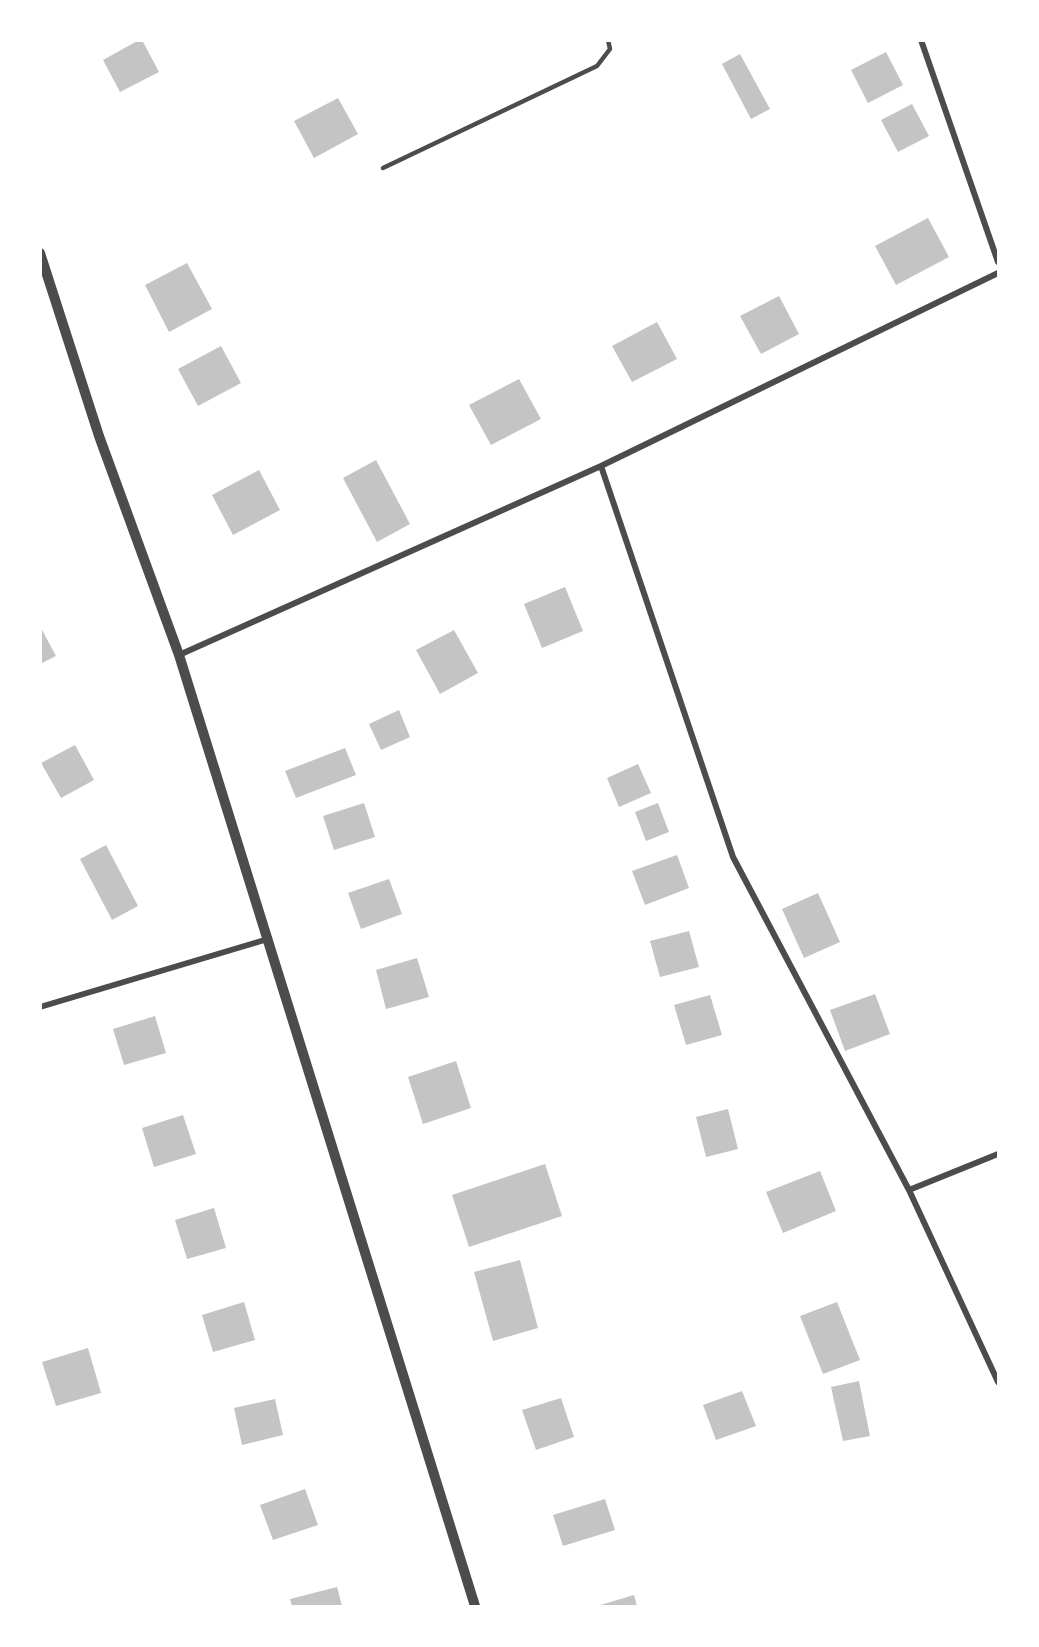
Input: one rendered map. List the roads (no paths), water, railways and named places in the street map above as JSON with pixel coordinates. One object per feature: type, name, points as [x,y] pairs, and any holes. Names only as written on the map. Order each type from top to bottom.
[{"type":"street","points":[[921,40],[999,261]]},
{"type":"street","points":[[40,253],[99,436],[179,655],[475,1606]]},
{"type":"street","points":[[179,655],[601,466],[999,273]]},
{"type":"street","points":[[601,466],[732,857],[909,1190],[999,1382]]},
{"type":"street","points":[[40,1007],[268,939]]},
{"type":"street","points":[[909,1190],[999,1154]]},
{"type":"lane","points":[[383,168],[597,66],[610,49],[608,40]]}]
